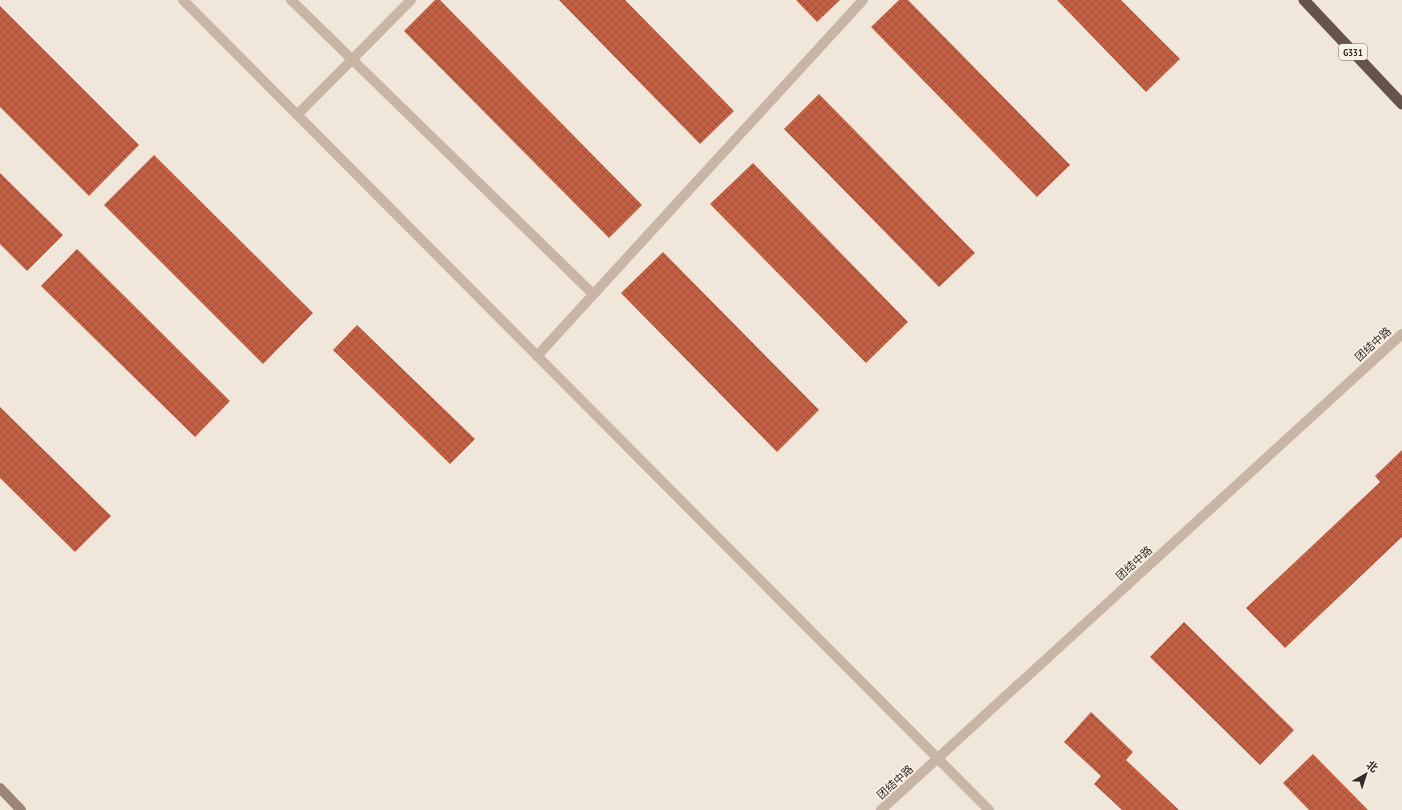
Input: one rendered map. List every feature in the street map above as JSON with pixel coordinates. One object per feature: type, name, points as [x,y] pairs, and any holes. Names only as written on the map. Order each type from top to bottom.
[{"type":"highway","name":"G331","points":[[1304,0],[1402,104]]},
{"type":"main road","points":[[0,788],[21,810]]},
{"type":"street","points":[[183,0],[989,810]]},
{"type":"street","points":[[291,0],[593,294]]},
{"type":"street","points":[[297,115],[411,0]]},
{"type":"street","points":[[537,356],[863,0]]},
{"type":"street","name":"团结中路","points":[[881,810],[1402,334]]},
{"type":"building","points":[[435,0],[440,0],[642,205],[609,238],[404,31]]},
{"type":"building","points":[[559,0],[625,0],[734,111],[700,144]]},
{"type":"building","points":[[796,0],[840,0],[817,22]]},
{"type":"building","points":[[899,0],[908,0],[1070,165],[1037,197],[871,27]]},
{"type":"building","points":[[1057,0],[1121,0],[1180,59],[1146,92]]},
{"type":"building","points":[[0,6],[139,145],[89,196],[0,107]]},
{"type":"building","points":[[819,94],[975,253],[939,287],[784,129]]},
{"type":"building","points":[[154,155],[313,313],[263,364],[104,205]]},
{"type":"building","points":[[753,163],[908,322],[866,363],[710,204]]},
{"type":"building","points":[[0,173],[63,235],[27,271],[0,244]]},
{"type":"building","points":[[77,249],[230,401],[195,437],[41,286]]},
{"type":"building","points":[[663,252],[819,410],[777,452],[621,293]]},
{"type":"building","points":[[357,325],[475,439],[450,464],[333,350]]},
{"type":"building","points":[[0,407],[111,516],[75,552],[0,478]]},
{"type":"building","points":[[1402,450],[1402,537],[1285,648],[1246,608],[1380,482],[1375,476]]},
{"type":"building","points":[[1184,622],[1294,730],[1260,765],[1150,657]]},
{"type":"building","points":[[1091,712],[1133,752],[1126,760],[1179,810],[1122,810],[1094,784],[1101,776],[1064,742]]},
{"type":"building","points":[[1313,754],[1368,810],[1309,810],[1283,783]]}]
